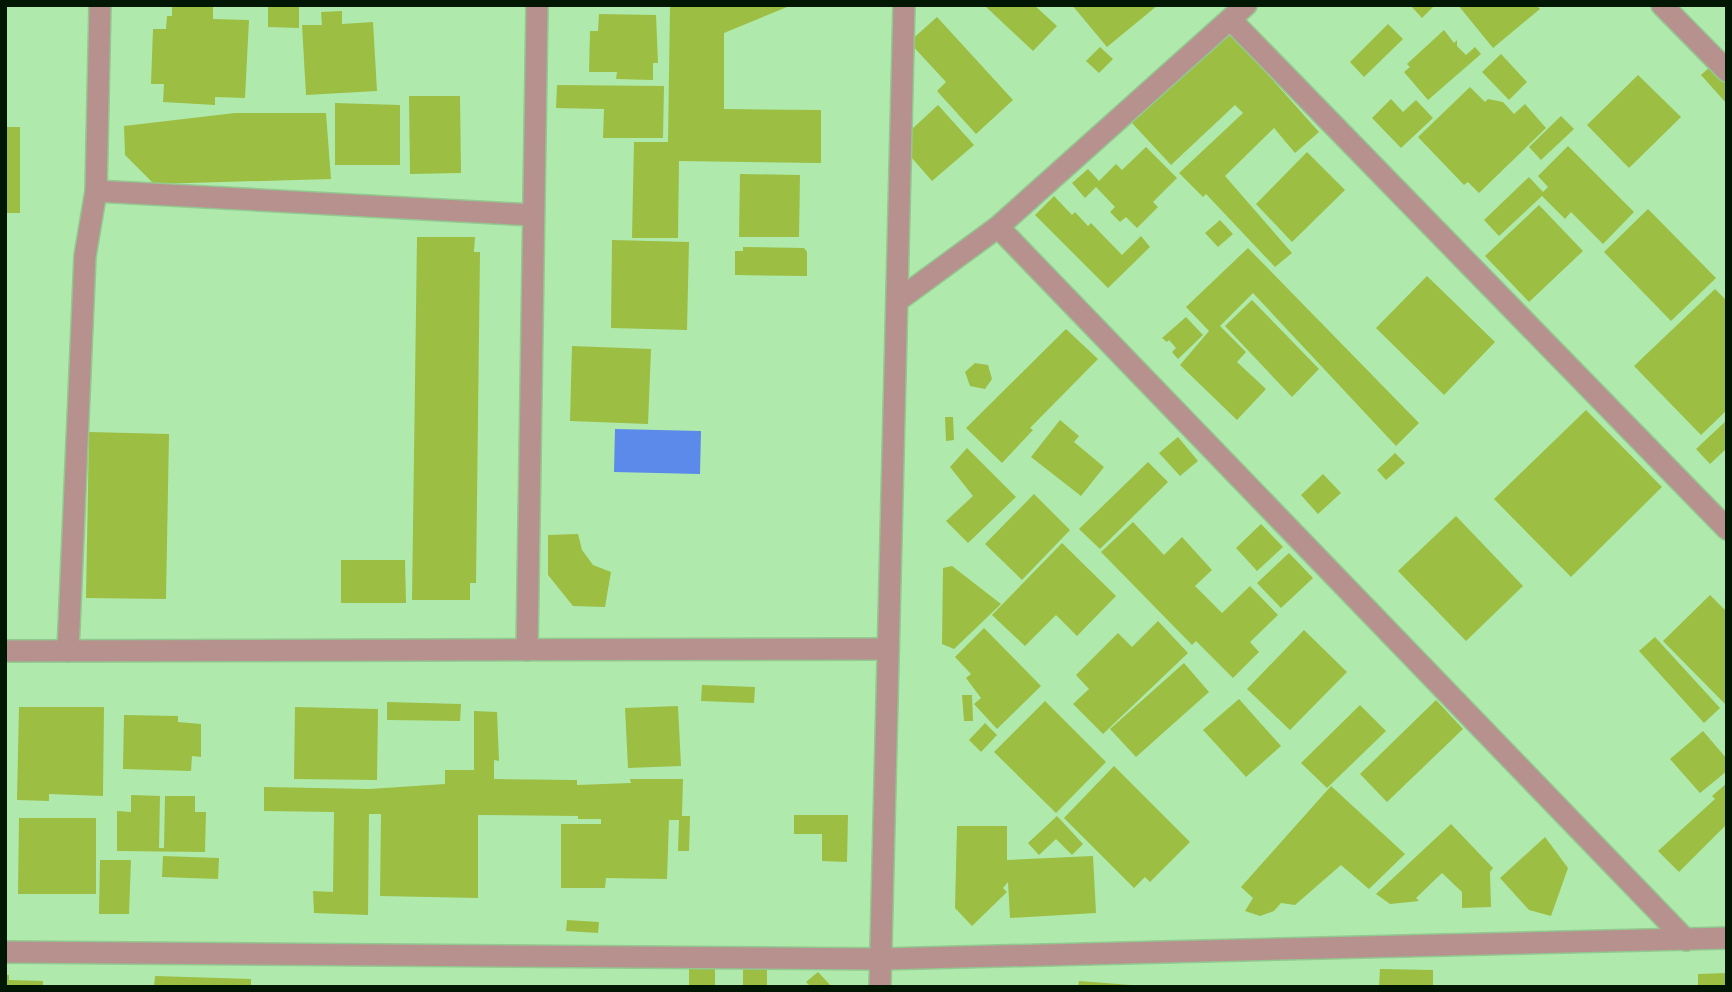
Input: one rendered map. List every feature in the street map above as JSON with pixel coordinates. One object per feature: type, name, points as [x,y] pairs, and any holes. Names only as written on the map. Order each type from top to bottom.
[{"type":"street","points":[[68,651],[85,256],[96,191],[100,5]]},
{"type":"street","points":[[527,650],[537,5]]},
{"type":"street","points":[[880,987],[904,5]]},
{"type":"street","points":[[1662,5],[1727,71]]},
{"type":"street","points":[[897,301],[998,227],[1238,13],[1727,530]]},
{"type":"street","points":[[96,191],[533,215]]},
{"type":"street","points":[[998,227],[1686,940]]},
{"type":"street","points":[[5,651],[888,649]]},
{"type":"street","points":[[5,952],[881,959],[1727,938]]},
{"type":"water","points":[[615,429],[701,431],[700,474],[614,472]]},
{"type":"building","points":[[172,5],[213,5],[213,19],[249,20],[245,98],[215,97],[215,105],[163,102],[164,84],[151,84],[153,29],[166,29],[167,16],[172,16]]},
{"type":"building","points":[[268,5],[299,5],[299,28],[268,27]]},
{"type":"building","points":[[670,5],[792,5],[724,33],[724,109],[821,110],[821,163],[679,161],[678,238],[632,238],[634,142],[668,142]]},
{"type":"building","points":[[984,5],[1034,5],[1057,26],[1033,51]]},
{"type":"building","points":[[1072,5],[1158,5],[1107,47]]},
{"type":"building","points":[[1410,5],[1435,5],[1422,18]]},
{"type":"building","points":[[1458,5],[1536,5],[1540,9],[1493,48]]},
{"type":"building","points":[[342,11],[342,24],[373,22],[377,91],[306,95],[302,25],[322,25],[321,12]]},
{"type":"building","points":[[599,14],[656,15],[658,63],[653,63],[653,80],[616,79],[617,72],[589,72],[590,31],[598,31]]},
{"type":"building","points":[[937,17],[1013,100],[976,134],[937,91],[946,82],[909,42]]},
{"type":"building","points":[[1388,24],[1403,39],[1364,77],[1350,62]]},
{"type":"building","points":[[1444,30],[1454,43],[1457,40],[1457,46],[1466,55],[1475,47],[1481,54],[1428,100],[1404,72],[1410,67],[1407,64]]},
{"type":"building","points":[[1229,31],[1319,132],[1295,153],[1274,128],[1225,176],[1292,253],[1275,267],[1206,194],[1203,197],[1179,173],[1243,113],[1235,105],[1171,165],[1132,123]]},
{"type":"building","points":[[1100,47],[1113,59],[1099,73],[1086,61]]},
{"type":"building","points":[[1501,54],[1527,82],[1509,100],[1482,72]]},
{"type":"building","points":[[1712,65],[1727,81],[1727,104],[1701,75]]},
{"type":"building","points":[[1638,75],[1681,117],[1629,168],[1587,125]]},
{"type":"building","points":[[557,85],[664,86],[663,138],[603,138],[604,109],[556,108]]},
{"type":"building","points":[[1470,87],[1485,102],[1488,99],[1503,102],[1514,114],[1525,104],[1546,128],[1479,193],[1468,182],[1464,185],[1418,137]]},
{"type":"building","points":[[409,96],[460,96],[461,173],[410,174]]},
{"type":"building","points":[[1391,99],[1403,112],[1416,100],[1433,118],[1401,148],[1372,118]]},
{"type":"building","points":[[335,103],[400,105],[400,165],[335,165]]},
{"type":"building","points":[[938,105],[974,145],[932,181],[898,142]]},
{"type":"building","points":[[235,113],[326,113],[331,179],[154,184],[125,155],[124,126]]},
{"type":"building","points":[[1561,116],[1574,129],[1541,160],[1529,147]]},
{"type":"building","points":[[5,127],[20,127],[20,213],[5,213]]},
{"type":"building","points":[[1568,146],[1634,212],[1603,244],[1571,212],[1565,219],[1542,196],[1499,236],[1484,220],[1529,177],[1543,192],[1548,187],[1538,176]]},
{"type":"building","points":[[1146,147],[1177,178],[1153,202],[1158,207],[1137,228],[1126,217],[1120,222],[1110,212],[1115,207],[1096,187],[1085,198],[1072,183],[1088,169],[1099,181],[1116,164],[1122,170]]},
{"type":"building","points":[[1307,152],[1345,190],[1292,242],[1256,204]]},
{"type":"building","points":[[740,174],[800,175],[799,237],[739,237]]},
{"type":"building","points":[[1054,196],[1072,215],[1075,212],[1088,226],[1091,223],[1122,255],[1141,236],[1150,247],[1108,288],[1035,215]]},
{"type":"building","points":[[1539,205],[1583,251],[1529,302],[1485,256]]},
{"type":"building","points":[[1648,209],[1716,278],[1671,321],[1604,252]]},
{"type":"building","points":[[1220,220],[1233,234],[1218,247],[1205,233]]},
{"type":"building","points":[[417,237],[475,237],[474,252],[480,252],[476,583],[470,583],[470,600],[412,600]]},
{"type":"building","points":[[612,240],[689,242],[687,330],[611,328]]},
{"type":"building","points":[[743,247],[804,248],[807,252],[807,276],[735,275],[735,251],[743,251]]},
{"type":"building","points":[[1248,248],[1419,423],[1396,446],[1253,293],[1220,326],[1246,352],[1237,362],[1266,389],[1237,420],[1180,365],[1209,331],[1186,307]]},
{"type":"building","points":[[1427,276],[1495,342],[1444,395],[1376,328]]},
{"type":"building","points":[[1715,289],[1727,301],[1727,410],[1701,435],[1634,366]]},
{"type":"building","points":[[1252,300],[1319,369],[1292,397],[1225,326]]},
{"type":"building","points":[[1186,317],[1203,335],[1178,359],[1172,352],[1176,348],[1169,340],[1167,342],[1162,338]]},
{"type":"building","points":[[1066,329],[1098,359],[1030,428],[1033,430],[1002,463],[966,428]]},
{"type":"building","points":[[572,346],[651,349],[648,424],[570,421]]},
{"type":"building","points":[[975,363],[988,365],[992,379],[985,389],[970,386],[965,372]]},
{"type":"building","points":[[1586,410],[1662,487],[1571,577],[1494,499]]},
{"type":"building","points":[[945,417],[953,417],[954,440],[946,441]]},
{"type":"building","points":[[1060,420],[1079,436],[1074,442],[1104,467],[1081,496],[1031,457]]},
{"type":"building","points":[[1727,420],[1727,448],[1710,464],[1696,449]]},
{"type":"building","points":[[89,432],[169,434],[166,599],[86,598]]},
{"type":"building","points":[[1178,437],[1198,461],[1180,476],[1159,453]]},
{"type":"building","points":[[967,448],[1016,497],[968,543],[946,521],[973,496],[950,467]]},
{"type":"building","points":[[1395,453],[1405,463],[1386,480],[1377,470]]},
{"type":"building","points":[[1148,462],[1168,482],[1100,549],[1079,529]]},
{"type":"building","points":[[1323,474],[1341,493],[1318,514],[1301,495]]},
{"type":"building","points":[[1034,494],[1070,530],[1022,580],[985,544]]},
{"type":"building","points":[[1456,516],[1523,586],[1466,641],[1398,571]]},
{"type":"building","points":[[1133,522],[1164,555],[1182,537],[1212,570],[1195,586],[1222,613],[1250,586],[1278,615],[1250,642],[1259,652],[1233,678],[1196,641],[1192,645],[1101,552]]},
{"type":"building","points":[[1261,524],[1283,547],[1257,571],[1236,548]]},
{"type":"building","points":[[578,534],[582,550],[593,565],[611,572],[605,607],[573,606],[548,575],[548,535]]},
{"type":"building","points":[[1062,543],[1116,596],[1077,636],[1056,615],[1025,646],[992,615]]},
{"type":"building","points":[[1289,553],[1313,578],[1281,608],[1257,583]]},
{"type":"building","points":[[341,560],[405,560],[406,603],[341,603]]},
{"type":"building","points":[[952,566],[1001,604],[954,649],[942,644],[943,568]]},
{"type":"building","points":[[1710,595],[1727,612],[1727,706],[1663,641]]},
{"type":"building","points":[[1158,621],[1188,653],[1103,734],[1073,704],[1089,689],[1076,675],[1118,633],[1132,647]]},
{"type":"building","points":[[984,628],[1041,686],[997,729],[974,704],[981,698],[966,678],[971,674],[955,657]]},
{"type":"building","points":[[1304,630],[1347,672],[1290,730],[1247,689]]},
{"type":"building","points":[[1655,637],[1720,708],[1704,723],[1639,651]]},
{"type":"building","points":[[1184,663],[1209,692],[1136,757],[1110,729]]},
{"type":"building","points":[[702,685],[755,687],[754,703],[701,701]]},
{"type":"building","points":[[962,695],[972,695],[973,721],[964,721]]},
{"type":"building","points":[[1239,699],[1281,746],[1246,777],[1203,730]]},
{"type":"building","points":[[1436,700],[1463,729],[1387,802],[1360,774]]},
{"type":"building","points":[[1045,701],[1106,762],[1056,813],[994,752]]},
{"type":"building","points":[[387,702],[461,704],[460,721],[387,720]]},
{"type":"building","points":[[1360,705],[1386,731],[1327,788],[1301,763]]},
{"type":"building","points":[[678,706],[681,766],[628,768],[625,708]]},
{"type":"building","points":[[19,707],[104,707],[103,796],[49,794],[49,801],[17,800]]},
{"type":"building","points":[[295,707],[378,709],[377,780],[294,779]]},
{"type":"building","points":[[474,711],[497,712],[499,761],[494,760],[494,779],[577,780],[577,785],[631,783],[630,779],[683,779],[682,816],[690,816],[689,851],[678,851],[679,820],[669,820],[667,879],[606,878],[605,888],[561,888],[561,824],[601,824],[601,819],[578,819],[578,816],[478,815],[478,898],[380,896],[381,814],[369,814],[368,915],[314,913],[313,891],[333,892],[334,812],[264,811],[264,787],[369,789],[445,784],[445,770],[474,770]]},
{"type":"building","points":[[124,715],[178,716],[178,722],[201,724],[201,757],[192,756],[191,771],[123,769]]},
{"type":"building","points":[[985,723],[997,735],[981,752],[969,740]]},
{"type":"building","points":[[1703,731],[1727,759],[1727,771],[1700,793],[1670,759]]},
{"type":"building","points":[[1114,766],[1190,842],[1150,882],[1145,877],[1134,888],[1064,818]]},
{"type":"building","points":[[1727,783],[1727,824],[1679,872],[1658,851],[1715,799],[1712,796]]},
{"type":"building","points":[[1331,786],[1405,854],[1369,889],[1341,865],[1295,905],[1281,903],[1274,911],[1260,916],[1245,911],[1253,898],[1241,887]]},
{"type":"building","points":[[131,795],[160,796],[159,848],[164,848],[165,796],[195,796],[195,812],[206,812],[205,852],[117,851],[117,811],[131,812]]},
{"type":"building","points":[[794,815],[848,815],[847,862],[822,861],[822,834],[794,834]]},
{"type":"building","points":[[1057,816],[1083,844],[1072,855],[1056,839],[1039,855],[1028,843]]},
{"type":"building","points":[[19,818],[96,818],[96,894],[18,894]]},
{"type":"building","points":[[1451,824],[1493,868],[1490,872],[1491,907],[1462,908],[1462,892],[1442,873],[1416,898],[1419,901],[1390,904],[1376,894]]},
{"type":"building","points":[[957,826],[1007,826],[1007,860],[1093,856],[1096,913],[1010,918],[1008,882],[1003,888],[1007,892],[972,926],[955,908]]},
{"type":"building","points":[[1545,837],[1568,868],[1551,916],[1529,910],[1500,878]]},
{"type":"building","points":[[163,856],[219,858],[218,879],[162,877]]},
{"type":"building","points":[[100,860],[131,860],[129,914],[99,914]]},
{"type":"building","points":[[567,920],[599,922],[598,933],[566,931]]},
{"type":"building","points":[[689,967],[715,967],[715,987],[689,987]]},
{"type":"building","points":[[743,967],[767,967],[767,987],[743,987]]},
{"type":"building","points":[[1380,969],[1433,970],[1433,987],[1379,987]]},
{"type":"building","points":[[818,972],[832,987],[811,987],[806,982]]},
{"type":"building","points":[[1727,973],[1727,987],[1698,987],[1698,974]]},
{"type":"building","points":[[5,975],[9,975],[9,980],[43,981],[43,987],[5,987]]},
{"type":"building","points":[[155,976],[251,979],[251,987],[154,987]]},
{"type":"building","points":[[1079,981],[1131,985],[1131,987],[1078,987]]}]
